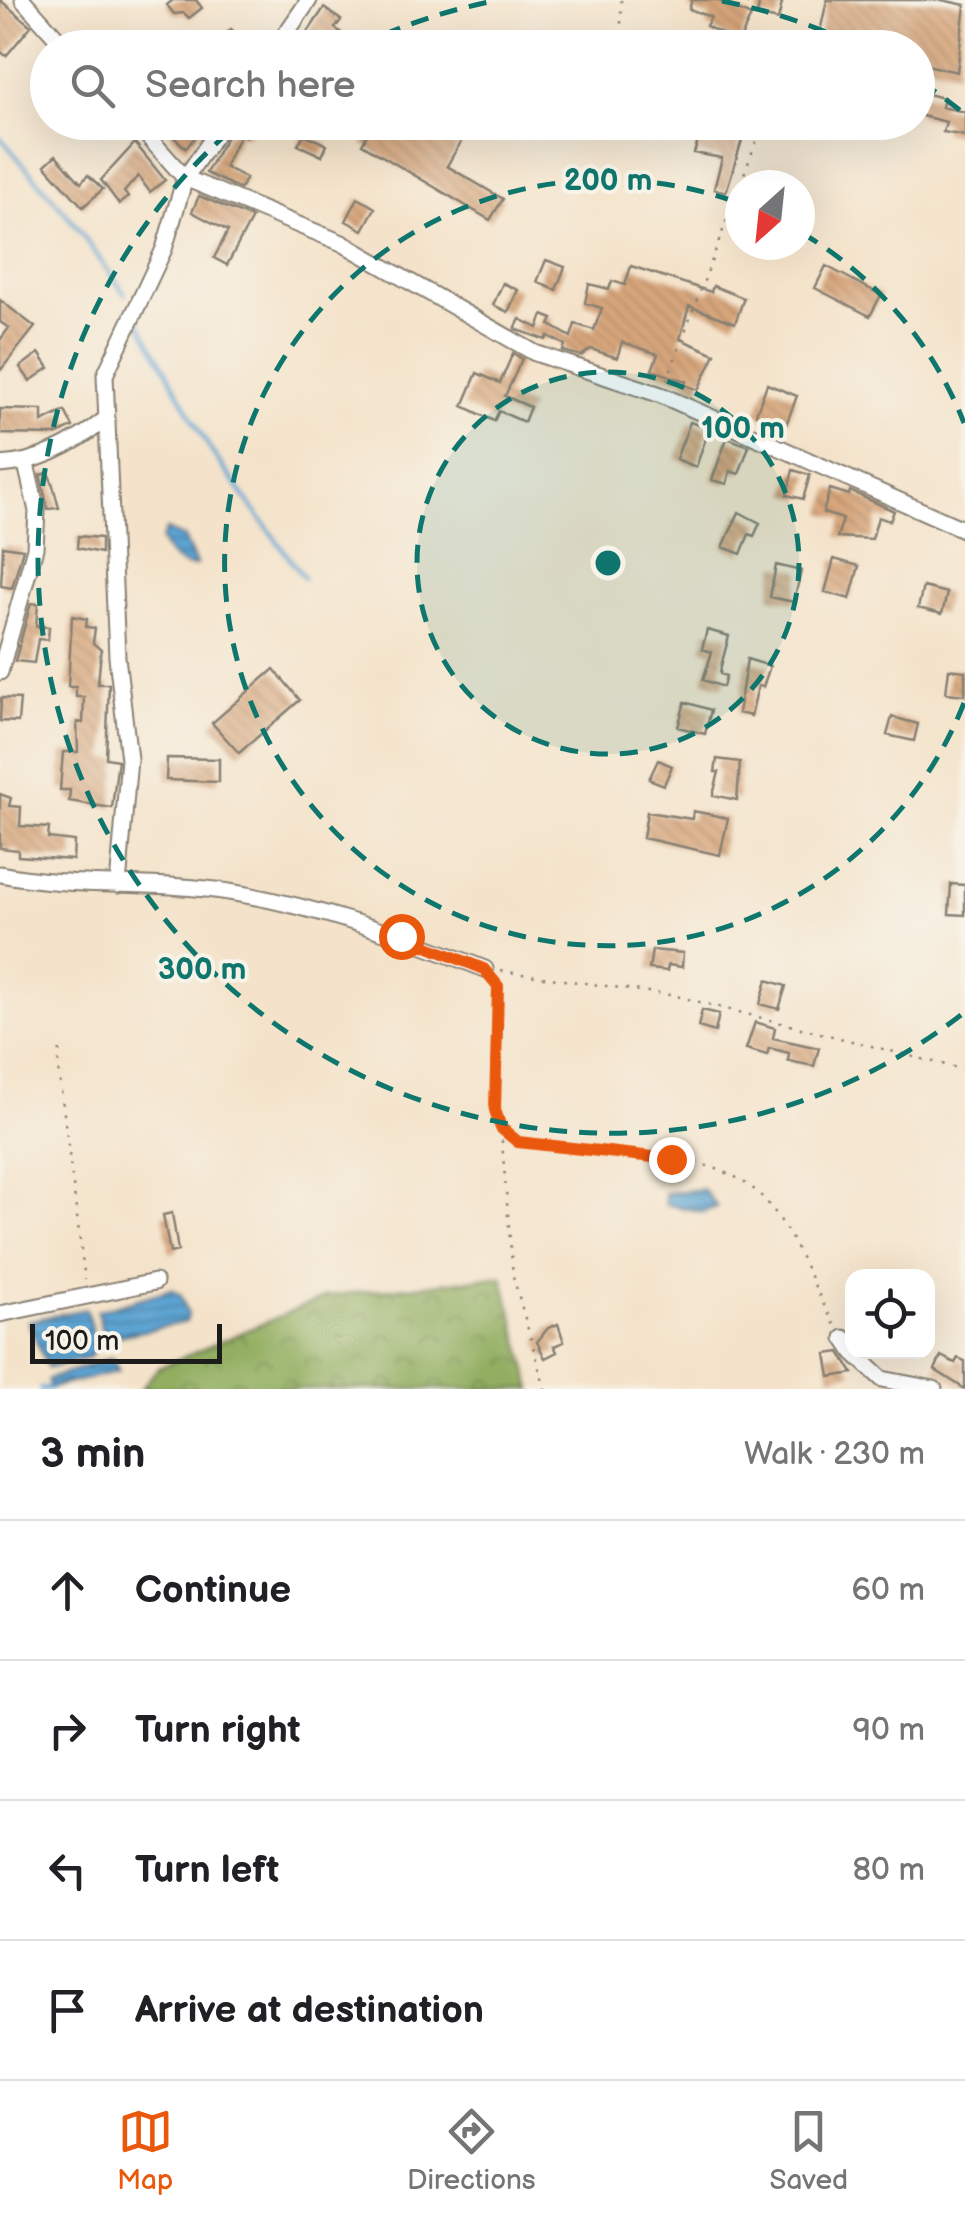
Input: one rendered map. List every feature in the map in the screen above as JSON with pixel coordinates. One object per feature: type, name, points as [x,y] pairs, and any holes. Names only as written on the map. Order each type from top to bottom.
[{"type":"street","points":[[23,0],[50,30]]},
{"type":"street","points":[[288,30],[308,0]]},
{"type":"street","points":[[151,140],[186,178],[342,243],[535,354],[661,396],[965,530]]},
{"type":"street","points":[[118,886],[128,759],[117,657],[105,375],[164,250],[186,178],[212,140]]},
{"type":"street","points":[[0,465],[26,464],[86,435],[107,418]]},
{"type":"street","points":[[0,672],[36,548],[37,511],[26,464]]},
{"type":"street","points":[[0,874],[44,883],[230,892],[401,936],[484,969]]},
{"type":"street","points":[[0,1314],[155,1282]]},
{"type":"street","points":[[862,1359],[882,1380],[934,1389]]},
{"type":"path","points":[[620,0],[621,30]]},
{"type":"path","points":[[661,396],[756,140]]},
{"type":"path","points":[[484,969],[676,996],[965,1070]]},
{"type":"path","points":[[484,969],[498,986],[495,1110],[501,1128],[513,1276],[545,1389]]},
{"type":"path","points":[[60,1050],[58,1066],[88,1296]]},
{"type":"path","points":[[501,1128],[518,1142],[671,1159],[724,1172],[741,1182],[757,1192],[780,1224],[845,1338]]},
{"type":"green space","points":[[502,1276],[532,1389],[141,1389],[158,1368],[328,1296]]},
{"type":"water","points":[[166,530],[184,538],[196,565],[180,563],[166,551],[161,540]]},
{"type":"water","points":[[703,1189],[717,1207],[703,1212],[665,1204],[665,1193]]},
{"type":"water","points":[[172,1289],[181,1295],[188,1315],[186,1322],[104,1339],[97,1311]]},
{"type":"water","points":[[86,1309],[96,1346],[89,1358],[48,1368],[28,1321]]},
{"type":"water","points":[[111,1358],[119,1371],[49,1388],[48,1379]]},
{"type":"building","points":[[0,0],[31,26],[6,56],[0,51]]},
{"type":"building","points":[[173,0],[196,0],[202,8],[189,18],[184,13],[174,14],[167,5]]},
{"type":"building","points":[[692,0],[717,0],[751,16],[745,30],[714,30],[706,26],[711,17],[689,9]]},
{"type":"building","points":[[760,0],[782,3],[778,20],[757,15]]},
{"type":"building","points":[[827,0],[942,0],[965,5],[957,72],[935,67],[935,30],[820,30]]},
{"type":"building","points":[[324,8],[341,20],[335,28],[338,30],[309,30]]},
{"type":"building","points":[[935,96],[944,98],[942,107],[965,112],[965,136],[943,132],[946,122],[935,119]]},
{"type":"building","points":[[177,140],[193,140],[186,148]]},
{"type":"building","points":[[225,140],[238,140],[225,167],[246,178],[240,189],[206,173]]},
{"type":"building","points":[[301,140],[317,140],[327,145],[322,156],[298,145]]},
{"type":"building","points":[[364,140],[462,140],[447,166],[503,199],[490,220],[362,144]]},
{"type":"building","points":[[698,140],[742,140],[733,170],[725,170],[725,192],[714,189],[722,158],[694,153]]},
{"type":"building","points":[[135,143],[165,180],[150,192],[138,176],[124,192],[128,197],[119,204],[101,180]]},
{"type":"building","points":[[56,155],[81,183],[88,175],[103,189],[83,207],[45,165]]},
{"type":"building","points":[[199,196],[252,218],[227,265],[214,258],[228,231],[192,212]]},
{"type":"building","points":[[358,198],[375,208],[363,230],[346,221]]},
{"type":"building","points":[[546,260],[565,267],[556,290],[537,282]]},
{"type":"building","points":[[631,266],[711,292],[713,286],[744,298],[735,323],[689,306],[680,339],[715,354],[698,390],[685,385],[686,381],[652,370],[658,354],[622,342],[617,358],[591,349],[581,356],[563,351],[565,345],[548,336],[546,340],[515,329],[520,319],[538,328],[543,315],[553,319],[550,325],[571,337],[575,324],[594,330],[602,308],[585,303],[589,284],[609,289],[612,281],[625,285]]},
{"type":"building","points":[[826,266],[881,295],[870,316],[815,288]]},
{"type":"building","points":[[503,283],[518,290],[508,312],[493,305]]},
{"type":"building","points":[[0,300],[35,327],[0,371],[0,340],[9,328],[0,322]]},
{"type":"building","points":[[39,353],[49,368],[30,381],[20,367]]},
{"type":"building","points":[[513,353],[522,359],[505,396],[530,407],[524,422],[499,411],[494,421],[463,406],[477,373],[500,383]]},
{"type":"building","points":[[767,384],[797,396],[786,425],[756,414]]},
{"type":"building","points":[[0,409],[42,410],[42,422],[65,411],[73,427],[55,435],[0,434]]},
{"type":"building","points":[[690,422],[709,429],[696,467],[676,459]]},
{"type":"building","points":[[727,438],[749,446],[739,474],[730,471],[727,484],[712,480]]},
{"type":"building","points":[[793,470],[810,475],[803,499],[787,495]]},
{"type":"building","points":[[48,473],[59,508],[48,509],[40,475]]},
{"type":"building","points":[[830,489],[849,495],[850,491],[894,511],[890,521],[878,517],[872,539],[837,537],[843,519],[823,513]]},
{"type":"building","points":[[739,512],[760,523],[754,536],[749,534],[741,554],[723,547]]},
{"type":"building","points":[[78,536],[101,538],[101,553],[77,548]]},
{"type":"building","points":[[3,546],[23,549],[12,588],[1,586]]},
{"type":"building","points":[[834,559],[859,566],[850,599],[825,592]]},
{"type":"building","points":[[776,565],[801,571],[794,602],[770,597]]},
{"type":"building","points":[[923,587],[947,593],[942,614],[918,608]]},
{"type":"building","points":[[31,603],[38,604],[36,626],[49,627],[48,640],[38,639],[34,663],[15,661]]},
{"type":"building","points":[[72,616],[87,619],[86,627],[95,628],[93,643],[101,650],[98,684],[109,684],[106,758],[118,760],[112,808],[69,801],[70,790],[60,790],[63,752],[78,752],[77,722],[83,723],[84,697],[76,697],[76,687],[68,687]]},
{"type":"building","points":[[707,630],[729,636],[720,674],[726,676],[723,687],[703,680],[712,652],[702,649]]},
{"type":"building","points":[[747,659],[770,666],[763,687],[758,686],[751,716],[738,713]]},
{"type":"building","points":[[274,669],[300,700],[239,753],[212,723]]},
{"type":"building","points":[[949,669],[965,671],[965,695],[946,693]]},
{"type":"building","points":[[1,698],[20,699],[18,722],[0,721]]},
{"type":"building","points":[[685,702],[711,710],[705,734],[678,727]]},
{"type":"building","points":[[892,717],[918,724],[914,741],[887,735]]},
{"type":"building","points":[[167,758],[219,759],[219,782],[166,780]]},
{"type":"building","points":[[717,759],[740,762],[737,800],[713,795],[719,772],[715,772]]},
{"type":"building","points":[[658,760],[672,766],[664,785],[649,779]]},
{"type":"building","points":[[0,794],[11,798],[9,806],[21,807],[20,826],[49,828],[48,838],[74,841],[73,860],[18,856],[18,850],[0,848]]},
{"type":"building","points":[[693,811],[728,818],[720,855],[643,838],[647,812],[692,819]]},
{"type":"building","points":[[951,884],[965,885],[965,915],[949,914]]},
{"type":"building","points":[[652,950],[683,953],[682,967],[668,965],[667,971],[649,969]]},
{"type":"building","points":[[767,980],[786,986],[779,1009],[760,1004]]},
{"type":"building","points":[[702,1010],[719,1014],[715,1032],[698,1027]]},
{"type":"building","points":[[755,1022],[775,1028],[773,1038],[819,1048],[814,1066],[788,1061],[789,1053],[769,1048],[767,1055],[746,1049]]},
{"type":"building","points":[[172,1213],[178,1251],[170,1253],[163,1215]]},
{"type":"building","points":[[558,1324],[564,1342],[554,1346],[557,1352],[545,1358],[537,1342],[548,1328]]},
{"type":"building","points":[[840,1352],[853,1373],[830,1377],[826,1354]]},
{"type":"building","points":[[941,1356],[955,1363],[958,1358],[965,1361],[965,1389],[935,1370]]},
{"type":"waterway","points":[[0,137],[69,217],[125,294]]},
{"type":"waterway","points":[[138,320],[211,451],[304,578]]},
{"type":"waterway","points":[[40,1389],[49,1388]]},
{"type":"route","points":[[401,936],[484,969],[498,986],[495,1110],[501,1128],[518,1142],[671,1159]]}]
